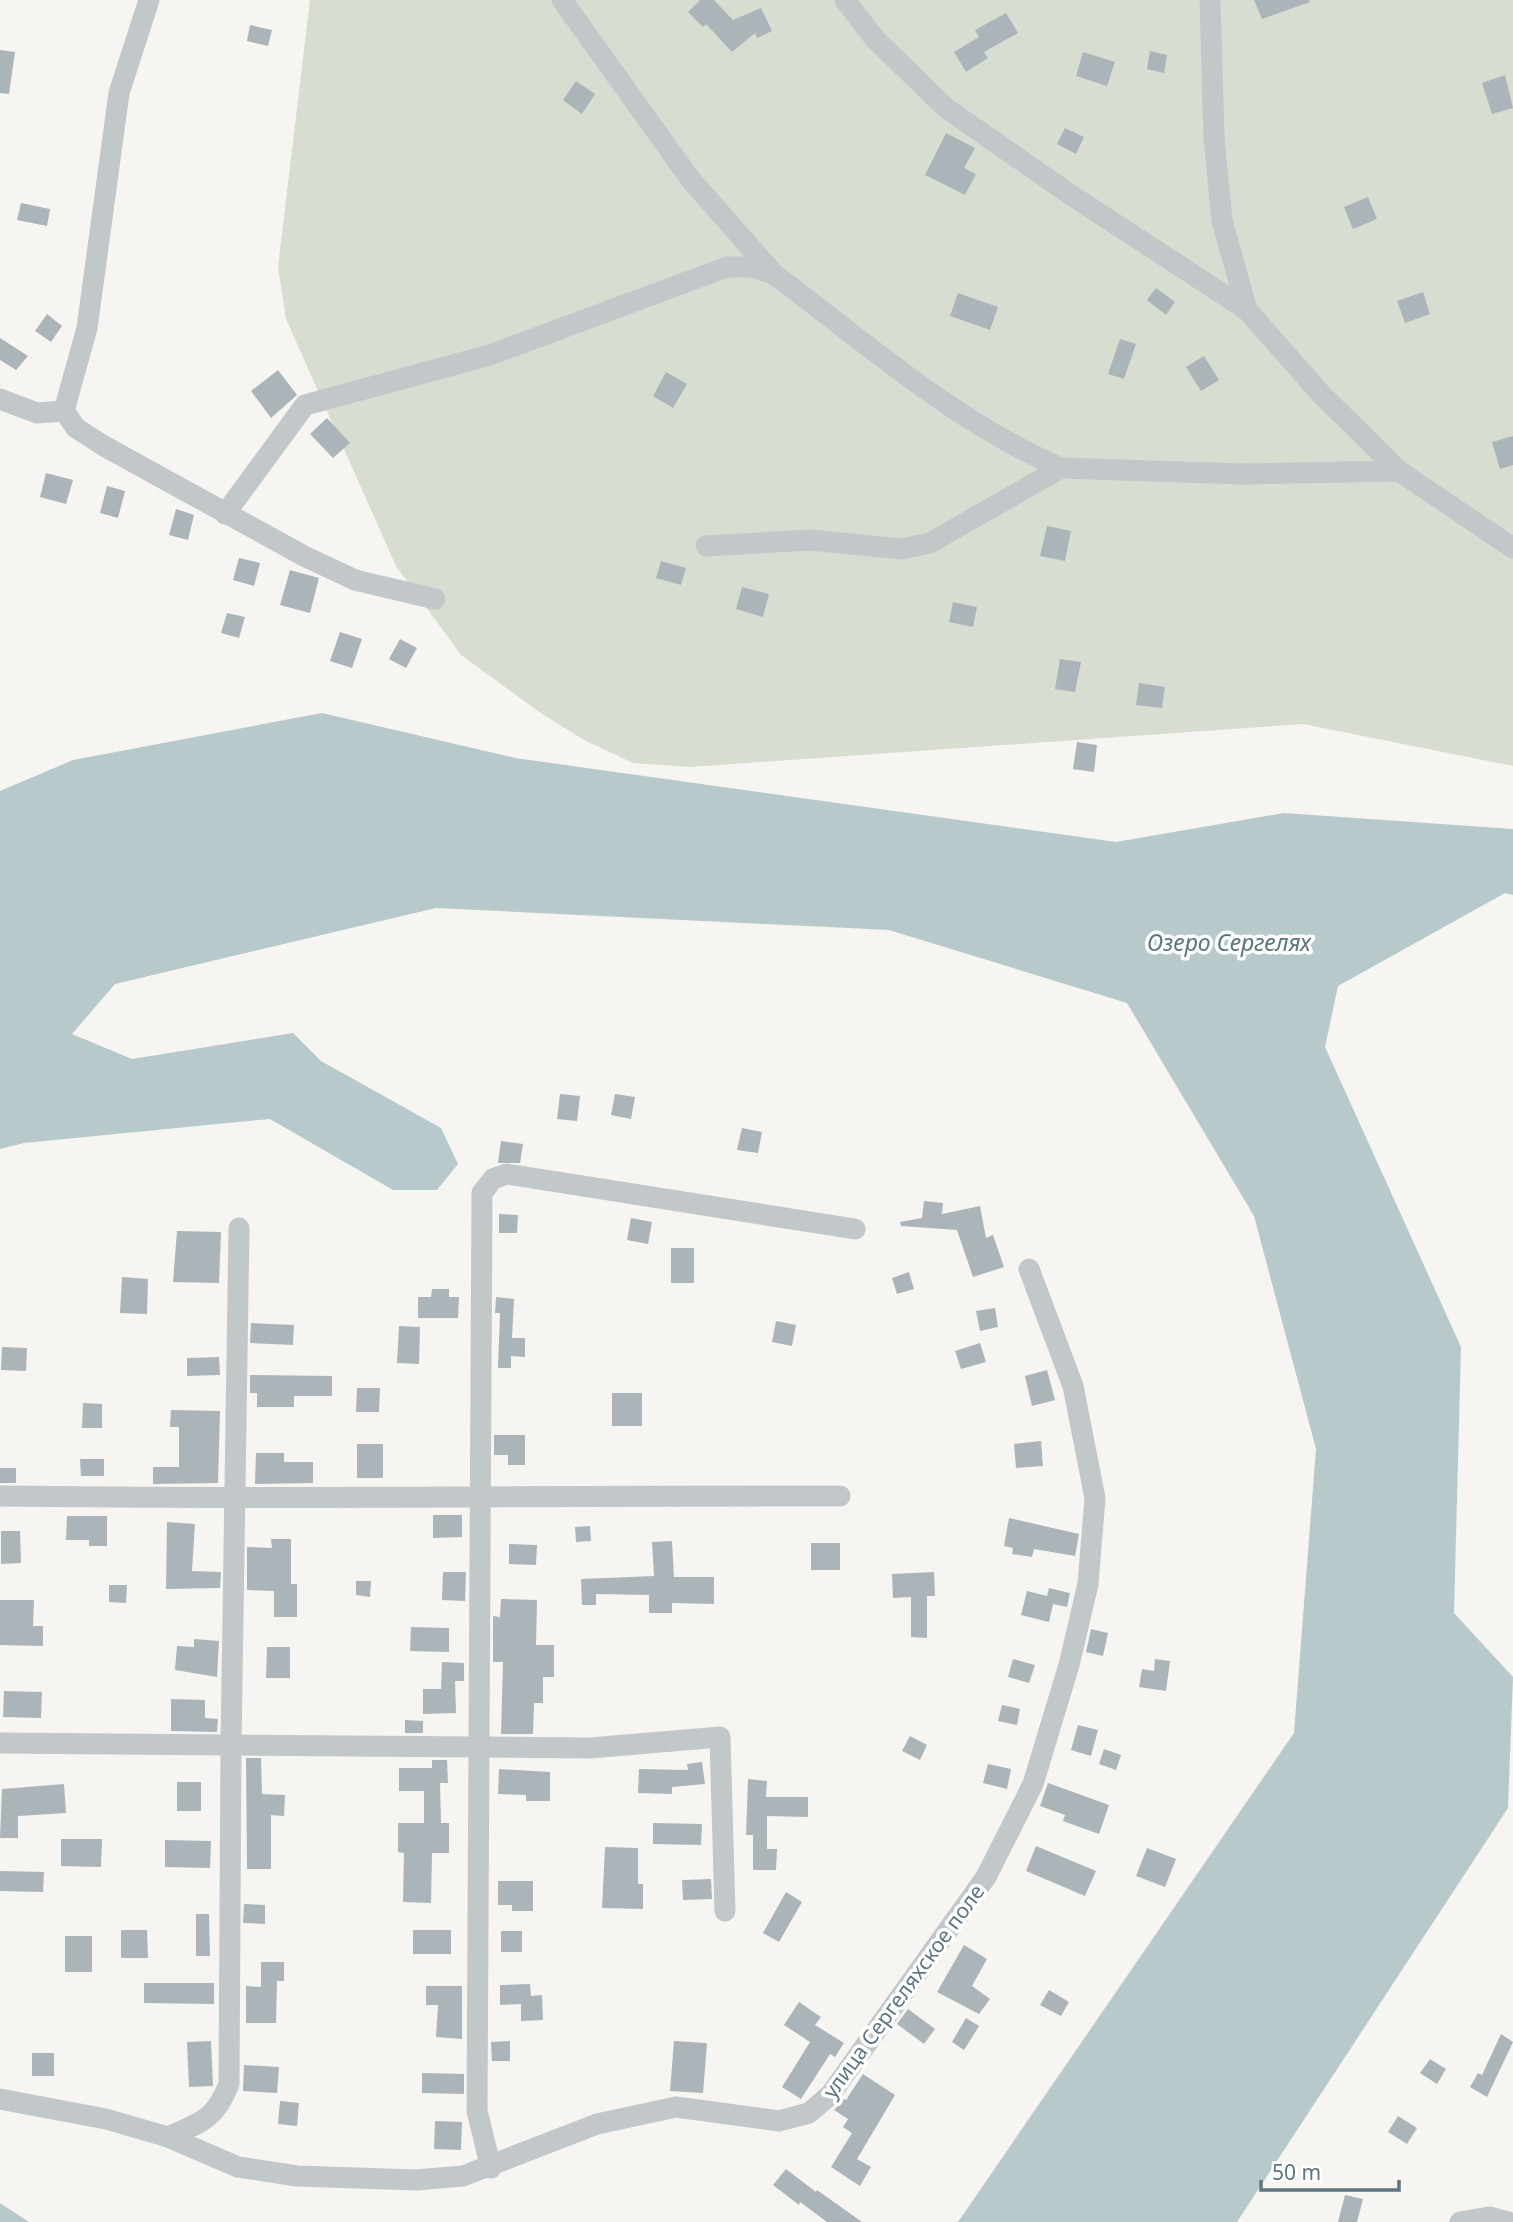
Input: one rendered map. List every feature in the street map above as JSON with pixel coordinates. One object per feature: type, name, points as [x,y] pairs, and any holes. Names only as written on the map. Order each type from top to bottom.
[{"type":"street","points":[[64,411],[87,328],[119,93],[149,0]]},
{"type":"street","points":[[562,0],[691,180],[775,275],[970,419],[1018,450],[1061,468],[1242,474],[1399,471]]},
{"type":"street","points":[[845,0],[875,39],[946,108],[1071,195],[1247,310],[1321,394],[1399,471],[1513,548]]},
{"type":"street","points":[[1210,0],[1214,138],[1222,221],[1247,310]]},
{"type":"street","points":[[225,514],[305,405],[490,355],[727,267],[753,267],[775,275]]},
{"type":"street","points":[[0,400],[37,413],[64,411]]},
{"type":"street","points":[[64,411],[76,428],[104,446],[225,514],[355,579],[435,599]]},
{"type":"street","points":[[706,546],[810,540],[902,550],[930,543],[1061,468]]},
{"type":"street","points":[[491,2168],[477,2112],[482,1193],[493,1179],[507,1174],[855,1229]]},
{"type":"street","points":[[168,2137],[211,2117],[229,2084],[239,1228]]},
{"type":"street","name":"улица Сергеляхское поле","points":[[0,2099],[106,2119],[168,2137],[238,2167],[297,2176],[416,2179],[463,2176],[491,2168],[597,2124],[676,2107],[779,2120],[809,2113],[830,2095],[986,1877],[1033,1784],[1069,1665],[1088,1584],[1095,1497],[1073,1386],[1029,1269]]},
{"type":"street","points":[[0,1496],[234,1499],[481,1495],[840,1496]]},
{"type":"street","points":[[0,1743],[590,1748],[720,1737],[725,1911]]},
{"type":"street","points":[[1460,2222],[1489,2217],[1508,2222]]},
{"type":"shaded area","points":[[310,0],[1513,0],[1513,766],[1303,724],[690,767],[633,763],[586,741],[542,714],[461,655],[396,566],[286,319],[278,267]]},
{"type":"water","name":"Озеро Сергелях","points":[[322,713],[515,758],[1116,842],[1284,813],[1513,829],[1513,895],[1505,893],[1338,986],[1325,1047],[1461,1347],[1454,1613],[1513,1677],[1508,1808],[1237,2222],[958,2222],[1294,1733],[1316,1449],[1254,1216],[1127,1003],[889,930],[436,908],[115,984],[72,1034],[132,1059],[293,1033],[321,1061],[441,1128],[458,1164],[437,1190],[393,1190],[270,1119],[24,1143],[0,1149],[0,791],[73,760]]},
{"type":"water","points":[[0,2203],[29,2222],[0,2222]]},
{"type":"building","points":[[700,0],[714,0],[733,20],[761,8],[772,31],[757,38],[755,33],[732,52],[706,24],[703,27],[688,12]]},
{"type":"building","points":[[1254,0],[1309,0],[1310,2],[1262,19]]},
{"type":"building","points":[[1006,13],[1018,33],[984,52],[988,58],[966,72],[954,52],[979,37],[975,30]]},
{"type":"building","points":[[250,25],[272,30],[268,46],[247,41]]},
{"type":"building","points":[[0,50],[15,52],[9,94],[0,93]]},
{"type":"building","points":[[1150,51],[1167,55],[1164,73],[1147,69]]},
{"type":"building","points":[[1083,52],[1115,62],[1107,86],[1076,76]]},
{"type":"building","points":[[1505,75],[1513,108],[1492,114],[1482,83]]},
{"type":"building","points":[[576,81],[595,94],[582,114],[563,100]]},
{"type":"building","points":[[1065,128],[1084,137],[1076,154],[1057,144]]},
{"type":"building","points":[[946,133],[975,148],[964,168],[976,174],[965,195],[925,175]]},
{"type":"building","points":[[1368,197],[1377,219],[1353,229],[1344,207]]},
{"type":"building","points":[[21,203],[50,209],[47,226],[17,220]]},
{"type":"building","points":[[1156,288],[1175,302],[1166,315],[1147,300]]},
{"type":"building","points":[[1423,292],[1430,314],[1405,323],[1397,301]]},
{"type":"building","points":[[958,293],[998,307],[990,330],[950,316]]},
{"type":"building","points":[[47,314],[62,326],[51,342],[35,331]]},
{"type":"building","points":[[0,338],[28,356],[16,370],[0,360]]},
{"type":"building","points":[[1120,339],[1136,344],[1124,379],[1108,374]]},
{"type":"building","points":[[1204,356],[1219,380],[1201,391],[1186,367]]},
{"type":"building","points":[[278,370],[297,395],[271,418],[251,391]]},
{"type":"building","points":[[666,372],[687,384],[673,408],[653,396]]},
{"type":"building","points":[[327,418],[350,443],[333,458],[310,434]]},
{"type":"building","points":[[1513,436],[1513,465],[1500,469],[1492,442]]},
{"type":"building","points":[[46,473],[73,480],[66,504],[40,497]]},
{"type":"building","points":[[107,486],[125,491],[118,518],[100,513]]},
{"type":"building","points":[[176,509],[194,515],[188,540],[169,535]]},
{"type":"building","points":[[1047,526],[1071,531],[1065,561],[1040,556]]},
{"type":"building","points":[[239,558],[260,563],[254,586],[233,580]]},
{"type":"building","points":[[661,561],[686,568],[681,585],[656,578]]},
{"type":"building","points":[[290,570],[319,578],[310,613],[280,605]]},
{"type":"building","points":[[742,587],[769,594],[763,617],[736,609]]},
{"type":"building","points":[[953,602],[977,607],[973,627],[949,622]]},
{"type":"building","points":[[227,613],[245,617],[239,638],[221,633]]},
{"type":"building","points":[[340,632],[362,639],[352,668],[330,661]]},
{"type":"building","points":[[400,639],[417,648],[406,668],[389,659]]},
{"type":"building","points":[[1060,659],[1081,662],[1075,692],[1055,689]]},
{"type":"building","points":[[1139,683],[1165,687],[1162,708],[1136,705]]},
{"type":"building","points":[[1077,742],[1097,745],[1094,772],[1073,769]]},
{"type":"building","points":[[560,1094],[580,1096],[577,1121],[557,1119]]},
{"type":"building","points":[[615,1094],[635,1097],[631,1119],[611,1115]]},
{"type":"building","points":[[742,1128],[762,1132],[758,1153],[737,1150]]},
{"type":"building","points":[[501,1141],[523,1144],[520,1163],[498,1163]]},
{"type":"building","points":[[924,1201],[943,1203],[942,1214],[980,1206],[986,1238],[993,1235],[1004,1267],[973,1277],[957,1230],[901,1226],[900,1222],[922,1218]]},
{"type":"building","points":[[499,1214],[518,1215],[517,1233],[499,1233]]},
{"type":"building","points":[[631,1218],[652,1222],[648,1244],[627,1240]]},
{"type":"building","points":[[177,1231],[221,1232],[219,1283],[173,1282]]},
{"type":"building","points":[[671,1248],[694,1248],[694,1283],[671,1283]]},
{"type":"building","points":[[909,1272],[914,1289],[897,1294],[892,1278]]},
{"type":"building","points":[[122,1277],[148,1279],[147,1314],[120,1313]]},
{"type":"building","points":[[432,1289],[449,1289],[449,1297],[459,1297],[458,1318],[418,1318],[418,1297],[431,1297]]},
{"type":"building","points":[[496,1297],[514,1299],[512,1338],[525,1338],[525,1357],[511,1356],[511,1368],[498,1368],[500,1313],[495,1313]]},
{"type":"building","points":[[995,1308],[998,1327],[980,1331],[976,1311]]},
{"type":"building","points":[[776,1321],[796,1325],[792,1346],[772,1342]]},
{"type":"building","points":[[251,1323],[294,1325],[293,1345],[250,1343]]},
{"type":"building","points":[[399,1326],[420,1327],[419,1364],[397,1363]]},
{"type":"building","points":[[980,1343],[986,1362],[961,1369],[955,1351]]},
{"type":"building","points":[[2,1347],[27,1348],[26,1371],[1,1370]]},
{"type":"building","points":[[219,1357],[220,1375],[187,1376],[187,1358]]},
{"type":"building","points":[[1047,1370],[1055,1400],[1032,1406],[1025,1376]]},
{"type":"building","points":[[250,1375],[332,1376],[332,1396],[294,1396],[294,1407],[257,1407],[257,1393],[250,1393]]},
{"type":"building","points":[[357,1388],[380,1388],[379,1412],[356,1412]]},
{"type":"building","points":[[612,1393],[642,1393],[642,1426],[612,1426]]},
{"type":"building","points":[[83,1403],[102,1404],[102,1428],[82,1428]]},
{"type":"building","points":[[171,1410],[220,1411],[218,1483],[153,1484],[153,1467],[179,1467],[179,1427],[170,1427]]},
{"type":"building","points":[[494,1435],[525,1435],[525,1465],[508,1465],[508,1455],[494,1455]]},
{"type":"building","points":[[1041,1441],[1043,1466],[1016,1468],[1014,1444]]},
{"type":"building","points":[[357,1444],[383,1444],[383,1478],[357,1478]]},
{"type":"building","points":[[256,1453],[284,1453],[284,1462],[313,1462],[313,1483],[255,1484]]},
{"type":"building","points":[[80,1459],[104,1459],[104,1476],[81,1476]]},
{"type":"building","points":[[0,1468],[16,1468],[16,1483],[0,1483]]},
{"type":"building","points":[[433,1515],[462,1515],[462,1537],[433,1538]]},
{"type":"building","points":[[67,1516],[107,1516],[107,1546],[89,1546],[89,1540],[66,1540]]},
{"type":"building","points":[[1009,1518],[1079,1534],[1075,1556],[1034,1549],[1032,1557],[1012,1554],[1013,1548],[1004,1546]]},
{"type":"building","points":[[167,1522],[195,1524],[192,1571],[221,1572],[220,1588],[166,1589]]},
{"type":"building","points":[[590,1526],[591,1541],[576,1542],[575,1527]]},
{"type":"building","points":[[1,1531],[20,1531],[21,1563],[1,1564]]},
{"type":"building","points":[[271,1539],[291,1539],[291,1584],[297,1584],[297,1617],[274,1617],[274,1591],[247,1590],[247,1547],[272,1548]]},
{"type":"building","points":[[672,1541],[674,1577],[714,1577],[714,1604],[672,1603],[672,1613],[649,1613],[649,1595],[596,1594],[596,1605],[582,1605],[581,1579],[654,1576],[652,1542]]},
{"type":"building","points":[[811,1543],[840,1543],[840,1570],[811,1570]]},
{"type":"building","points":[[509,1544],[537,1545],[536,1565],[509,1564]]},
{"type":"building","points":[[443,1572],[466,1572],[465,1601],[442,1600]]},
{"type":"building","points":[[934,1572],[935,1596],[927,1596],[927,1638],[911,1637],[911,1597],[893,1598],[892,1574]]},
{"type":"building","points":[[356,1581],[371,1581],[370,1597],[356,1595]]},
{"type":"building","points":[[109,1585],[127,1585],[126,1603],[109,1602]]},
{"type":"building","points":[[1049,1588],[1070,1593],[1067,1607],[1053,1604],[1049,1622],[1021,1615],[1027,1591],[1047,1596]]},
{"type":"building","points":[[501,1599],[537,1600],[536,1645],[554,1645],[554,1677],[543,1677],[543,1703],[534,1703],[533,1734],[501,1734],[503,1662],[493,1662],[493,1616],[500,1617]]},
{"type":"building","points":[[0,1600],[34,1600],[33,1626],[43,1626],[43,1646],[0,1645]]},
{"type":"building","points":[[411,1627],[449,1628],[449,1652],[410,1651]]},
{"type":"building","points":[[1091,1629],[1108,1633],[1103,1656],[1086,1652]]},
{"type":"building","points":[[194,1639],[219,1641],[217,1677],[175,1670],[177,1646],[194,1647]]},
{"type":"building","points":[[267,1647],[290,1647],[290,1678],[266,1678]]},
{"type":"building","points":[[1013,1659],[1035,1665],[1029,1683],[1008,1677]]},
{"type":"building","points":[[1155,1659],[1170,1661],[1166,1691],[1139,1687],[1142,1669],[1154,1671]]},
{"type":"building","points":[[442,1662],[464,1663],[464,1681],[455,1681],[456,1713],[423,1714],[423,1689],[441,1689]]},
{"type":"building","points":[[4,1691],[42,1692],[41,1718],[3,1717]]},
{"type":"building","points":[[171,1699],[205,1700],[205,1718],[218,1719],[217,1732],[171,1731]]},
{"type":"building","points":[[1002,1705],[1020,1709],[1017,1725],[998,1721]]},
{"type":"building","points":[[405,1720],[423,1721],[423,1733],[405,1733]]},
{"type":"building","points":[[1078,1725],[1098,1730],[1091,1756],[1071,1750]]},
{"type":"building","points":[[910,1736],[927,1745],[920,1760],[902,1751]]},
{"type":"building","points":[[1104,1749],[1121,1755],[1116,1770],[1099,1764]]},
{"type":"building","points":[[246,1758],[261,1758],[262,1794],[285,1795],[284,1816],[271,1815],[271,1869],[247,1869]]},
{"type":"building","points":[[432,1760],[447,1760],[448,1783],[440,1783],[441,1823],[449,1823],[449,1853],[432,1853],[431,1903],[403,1902],[404,1853],[398,1852],[398,1823],[424,1823],[424,1791],[399,1791],[399,1768],[432,1768]]},
{"type":"building","points":[[702,1762],[705,1784],[672,1787],[672,1794],[638,1793],[639,1769],[688,1770],[687,1764]]},
{"type":"building","points":[[988,1764],[1011,1769],[1007,1789],[983,1783]]},
{"type":"building","points":[[499,1769],[550,1772],[550,1801],[526,1801],[526,1795],[498,1794]]},
{"type":"building","points":[[748,1779],[767,1781],[766,1797],[808,1797],[808,1817],[767,1816],[767,1849],[777,1849],[776,1870],[753,1870],[753,1835],[746,1835]]},
{"type":"building","points":[[177,1782],[201,1782],[201,1811],[177,1811]]},
{"type":"building","points":[[1048,1783],[1109,1805],[1099,1834],[1063,1821],[1065,1815],[1040,1806]]},
{"type":"building","points":[[64,1784],[66,1813],[18,1816],[18,1838],[0,1838],[2,1789]]},
{"type":"building","points":[[653,1823],[702,1824],[701,1845],[653,1844]]},
{"type":"building","points":[[61,1839],[102,1839],[101,1867],[61,1866]]},
{"type":"building","points":[[165,1840],[211,1841],[210,1868],[165,1867]]},
{"type":"building","points":[[1036,1846],[1096,1871],[1085,1896],[1026,1871]]},
{"type":"building","points":[[605,1847],[638,1848],[638,1884],[643,1884],[643,1909],[602,1908]]},
{"type":"building","points":[[1147,1848],[1176,1859],[1165,1887],[1136,1876]]},
{"type":"building","points":[[0,1871],[44,1872],[43,1892],[0,1891]]},
{"type":"building","points":[[711,1879],[712,1899],[683,1900],[682,1880]]},
{"type":"building","points":[[498,1881],[533,1881],[533,1911],[512,1911],[512,1905],[498,1905]]},
{"type":"building","points":[[786,1892],[802,1902],[779,1942],[763,1933]]},
{"type":"building","points":[[244,1904],[265,1905],[265,1924],[243,1923]]},
{"type":"building","points":[[196,1914],[209,1914],[210,1956],[196,1956]]},
{"type":"building","points":[[121,1930],[147,1930],[148,1958],[121,1958]]},
{"type":"building","points":[[413,1930],[451,1930],[451,1954],[413,1954]]},
{"type":"building","points":[[501,1931],[522,1931],[522,1952],[501,1952]]},
{"type":"building","points":[[65,1936],[92,1936],[92,1972],[65,1972]]},
{"type":"building","points":[[964,1945],[987,1959],[972,1986],[990,1999],[979,2014],[937,1992]]},
{"type":"building","points":[[261,1962],[284,1962],[284,1981],[277,1981],[276,2023],[246,2023],[246,1986],[261,1987]]},
{"type":"building","points":[[144,1983],[214,1983],[214,2004],[144,2003]]},
{"type":"building","points":[[530,1984],[531,1996],[542,1995],[543,2020],[521,2021],[521,2004],[500,2005],[500,1985]]},
{"type":"building","points":[[426,1986],[462,1986],[462,2039],[436,2037],[438,2005],[426,2005]]},
{"type":"building","points":[[1049,1990],[1069,2002],[1061,2016],[1040,2005]]},
{"type":"building","points":[[799,2002],[821,2017],[815,2025],[844,2043],[835,2057],[830,2054],[801,2099],[782,2087],[810,2042],[784,2025]]},
{"type":"building","points":[[908,2009],[935,2029],[924,2044],[897,2024]]},
{"type":"building","points":[[966,2018],[979,2026],[964,2050],[952,2042]]},
{"type":"building","points":[[1501,2034],[1513,2042],[1487,2097],[1470,2087],[1478,2073],[1482,2075]]},
{"type":"building","points":[[211,2041],[213,2086],[189,2087],[187,2042]]},
{"type":"building","points":[[510,2041],[510,2061],[492,2061],[491,2042]]},
{"type":"building","points":[[674,2041],[707,2043],[703,2093],[670,2091]]},
{"type":"building","points":[[32,2053],[54,2053],[54,2076],[32,2076]]},
{"type":"building","points":[[1430,2059],[1446,2069],[1437,2084],[1420,2073]]},
{"type":"building","points":[[244,2065],[279,2067],[277,2093],[243,2091]]},
{"type":"building","points":[[422,2073],[464,2074],[464,2094],[422,2093]]},
{"type":"building","points":[[863,2074],[895,2095],[857,2159],[871,2167],[860,2186],[831,2167],[852,2133],[843,2127],[848,2119],[834,2110],[846,2100]]},
{"type":"building","points":[[280,2101],[299,2103],[297,2126],[278,2124]]},
{"type":"building","points":[[1398,2116],[1417,2128],[1407,2144],[1388,2132]]},
{"type":"building","points":[[435,2121],[462,2122],[461,2150],[434,2149]]},
{"type":"building","points":[[786,2169],[862,2222],[827,2222],[800,2202],[799,2205],[773,2185]]},
{"type":"building","points":[[1345,2195],[1363,2199],[1357,2222],[1338,2222]]}]
